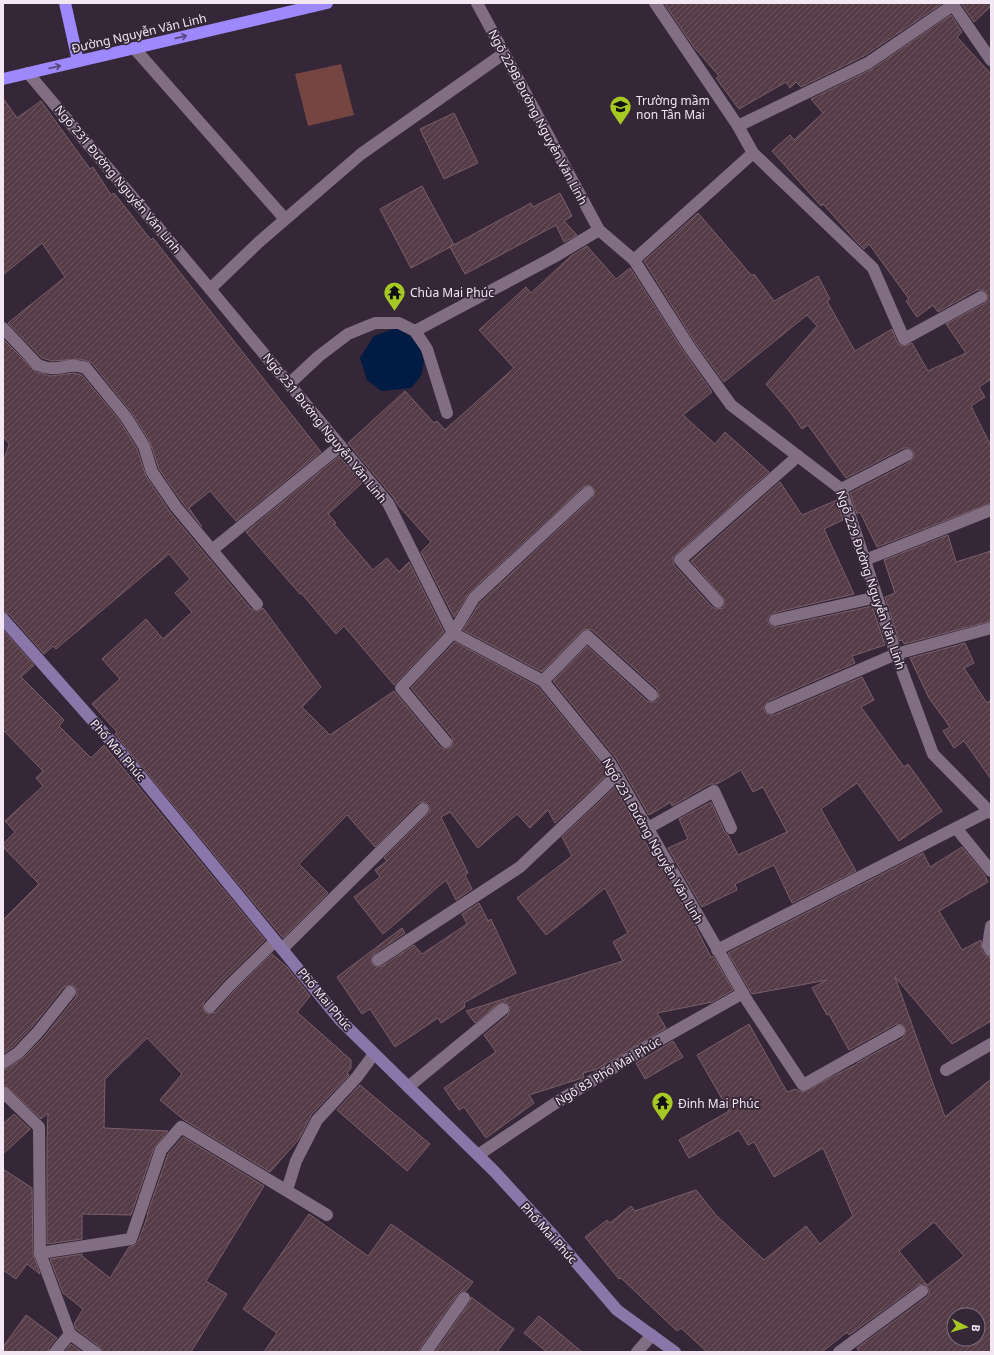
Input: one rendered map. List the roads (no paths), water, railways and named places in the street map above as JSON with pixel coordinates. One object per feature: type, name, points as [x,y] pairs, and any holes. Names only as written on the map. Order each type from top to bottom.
[{"type":"highway","points":[[65,3],[78,61]]},
{"type":"highway","name":"Đường Nguyễn Văn Linh","points":[[3,79],[328,3]]},
{"type":"street","name":"Ngõ 229B Đường Nguyễn Văn Linh","points":[[477,3],[503,54],[599,230]]},
{"type":"street","points":[[655,3],[738,126],[753,153],[873,268],[904,339],[981,297]]},
{"type":"street","points":[[738,126],[868,63],[953,6],[989,52]]},
{"type":"street","points":[[134,48],[285,219]]},
{"type":"street","points":[[210,288],[285,219],[361,154],[503,54]]},
{"type":"street","name":"Ngõ 231 Đường Nguyễn Văn Linh","points":[[28,73],[210,288],[388,503],[453,634],[544,681],[610,763],[745,997],[803,1085],[898,1031]]},
{"type":"street","points":[[634,260],[753,153]]},
{"type":"street","points":[[415,331],[554,257],[599,230]]},
{"type":"street","name":"Ngõ 229 Đường Nguyễn Văn Linh","points":[[599,230],[634,260],[690,348],[731,405],[841,488],[896,654],[933,754],[990,812]]},
{"type":"street","points":[[289,384],[319,356],[348,334],[375,323],[399,323],[415,331],[427,349],[447,413]]},
{"type":"street","points":[[3,328],[38,365],[47,369],[56,369],[69,365],[78,365],[86,368],[126,417],[144,446],[152,472],[176,507],[257,604]]},
{"type":"street","points":[[212,550],[340,446]]},
{"type":"street","points":[[841,488],[907,455]]},
{"type":"street","points":[[718,602],[680,560],[798,456]]},
{"type":"street","points":[[446,742],[401,688],[453,634],[474,598],[588,492]]},
{"type":"street","points":[[865,560],[991,510]]},
{"type":"street","points":[[775,620],[877,597]]},
{"type":"street","name":"Phố Mai Phúc","points":[[3,619],[124,756],[340,1020],[478,1155],[550,1232],[617,1310],[675,1352]]},
{"type":"street","points":[[771,708],[896,654],[991,628]]},
{"type":"street","points":[[544,681],[586,636],[652,695]]},
{"type":"street","points":[[378,960],[520,867],[617,775]]},
{"type":"street","points":[[648,828],[714,791],[731,828]]},
{"type":"street","points":[[210,1007],[230,986],[279,945],[423,809]]},
{"type":"street","points":[[717,950],[990,812]]},
{"type":"street","points":[[956,828],[991,871]]},
{"type":"street","points":[[991,926],[988,946],[991,951]]},
{"type":"street","points":[[3,1063],[18,1053],[38,1032],[70,992]]},
{"type":"street","name":"Ngõ 83 Phố Mai Phúc","points":[[478,1155],[563,1098],[649,1046],[745,997]]},
{"type":"street","points":[[408,1087],[503,1009]]},
{"type":"street","points":[[946,1070],[991,1044]]},
{"type":"street","points":[[287,1190],[296,1161],[317,1120],[357,1077],[374,1054]]},
{"type":"street","points":[[3,1092],[39,1127],[40,1253],[70,1334],[95,1352]]},
{"type":"street","points":[[40,1253],[131,1239],[161,1150],[181,1127],[327,1215]]},
{"type":"street","points":[[839,1352],[922,1291]]},
{"type":"street","points":[[426,1352],[464,1298]]},
{"type":"street","points":[[55,1352],[70,1334]]},
{"type":"street","points":[[637,1352],[652,1335]]},
{"type":"water","points":[[396,328],[410,336],[420,348],[424,362],[421,376],[411,388],[381,391],[367,380],[360,358],[374,336]]},
{"type":"place","name":"Trường mầm non Tân Mai","points":[[620,126]]},
{"type":"place","name":"Chùa Mai Phúc","points":[[395,312]]},
{"type":"place","name":"Đinh Mai Phúc","points":[[662,1122]]}]
